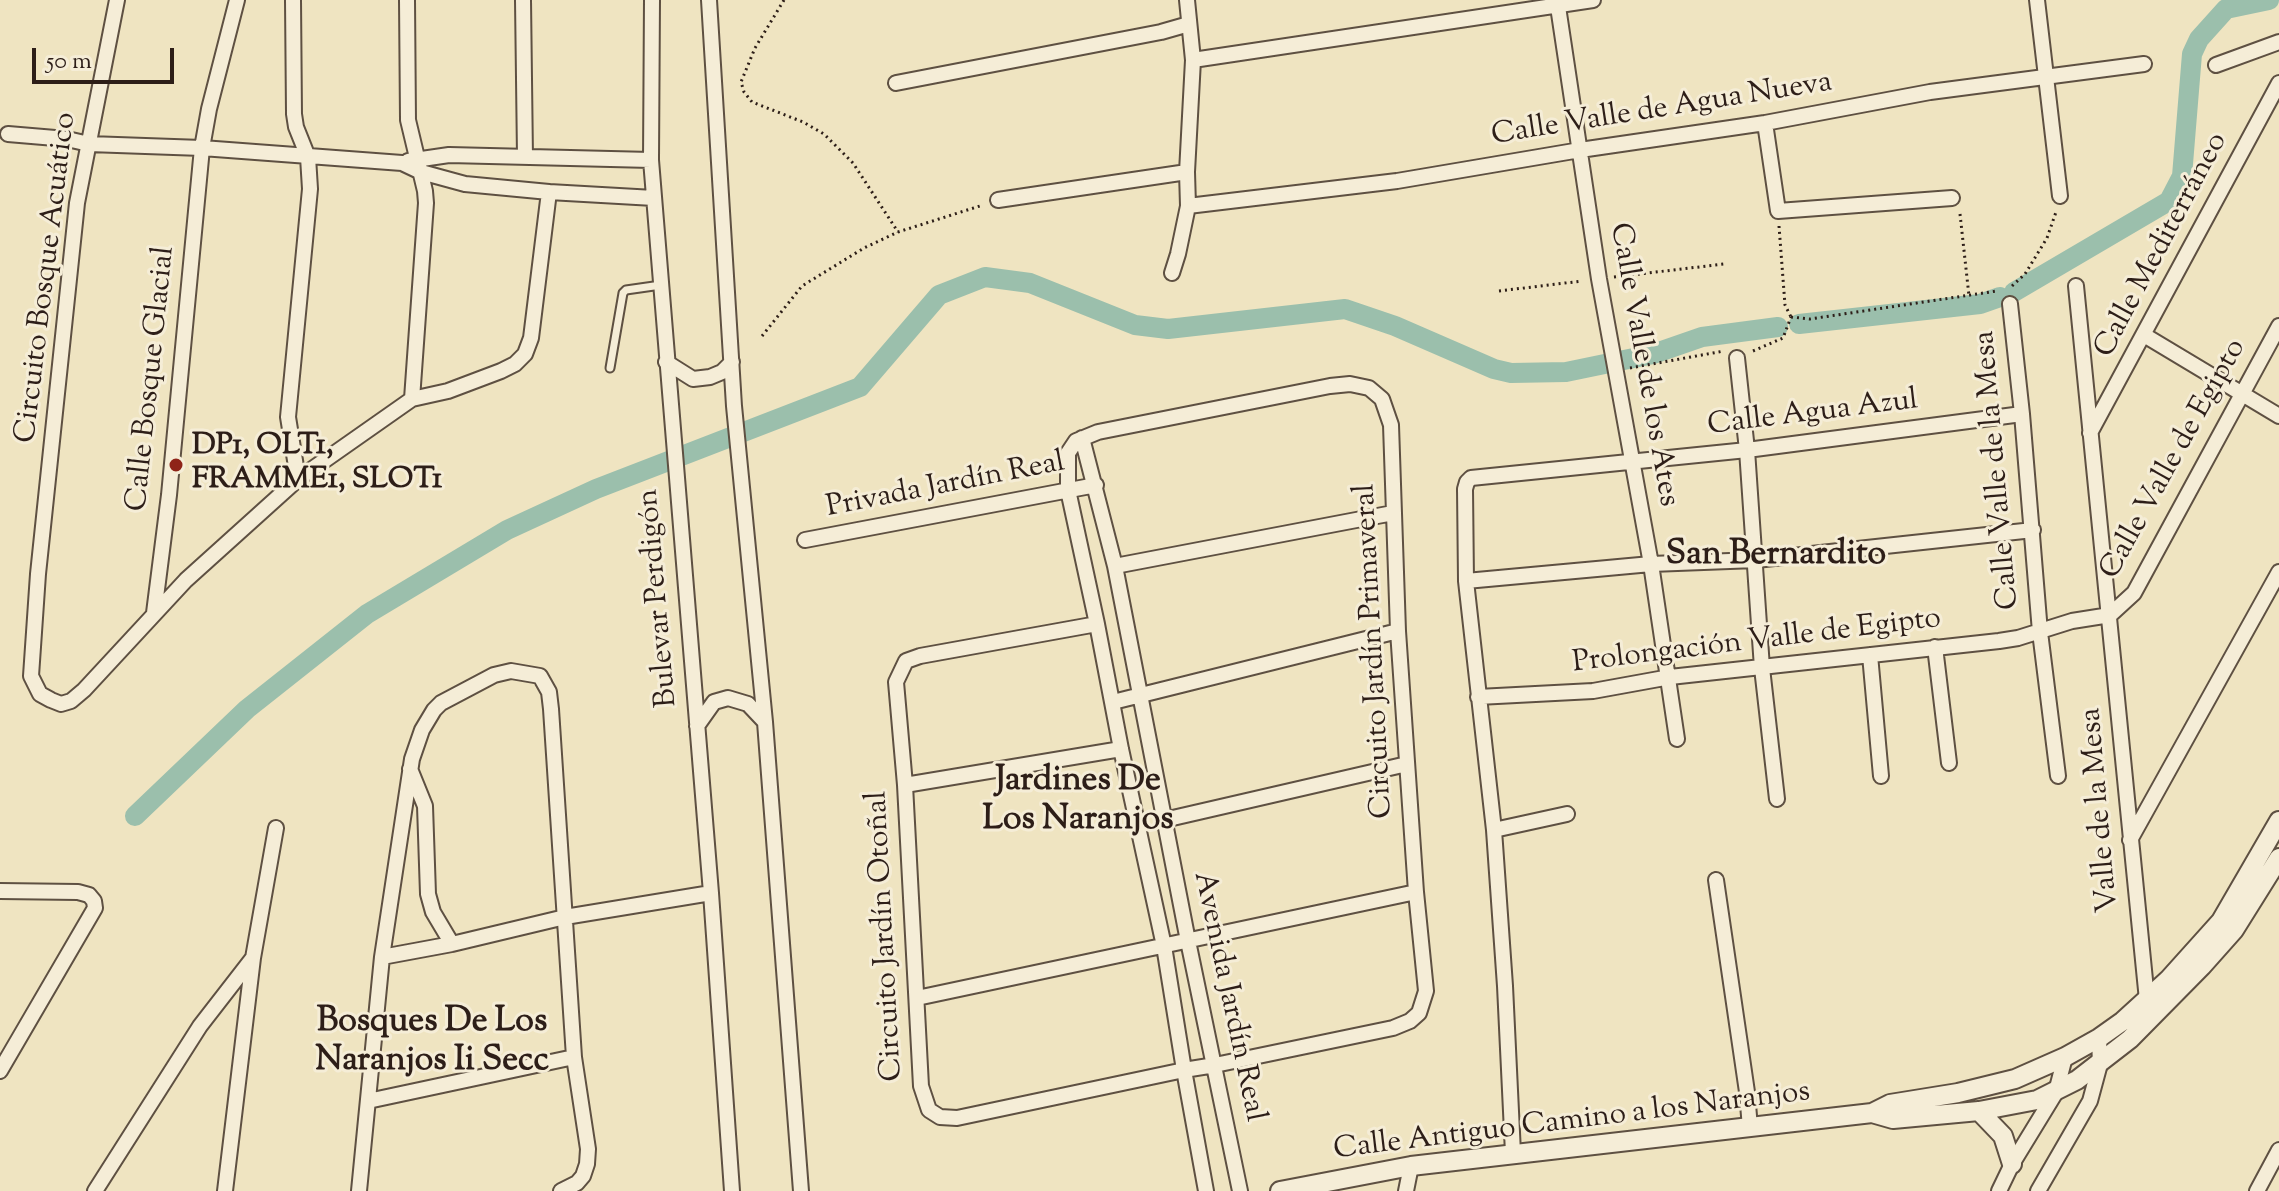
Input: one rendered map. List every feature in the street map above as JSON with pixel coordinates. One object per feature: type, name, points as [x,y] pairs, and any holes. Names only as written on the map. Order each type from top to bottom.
[{"type":"street","name":"Circuito Bosque Acuático","points":[[117,0],[77,203],[32,648],[31,676],[40,694],[61,704],[71,701],[100,675],[153,614],[298,479],[412,399],[448,391],[501,371],[525,354],[531,338],[549,192]]},
{"type":"street","name":"Calle Bosque Glacial","points":[[153,614],[169,495],[202,148],[237,0]]},
{"type":"street","points":[[293,0],[294,114],[308,157],[310,209],[288,417],[298,479]]},
{"type":"street","points":[[407,0],[408,120],[426,203],[412,399]]},
{"type":"street","points":[[523,0],[525,157]]},
{"type":"street","name":"Bulevar Perdigón","points":[[652,0],[651,160],[711,893],[732,1191]]},
{"type":"street","points":[[709,0],[734,406],[765,722],[801,1191]]},
{"type":"street","points":[[1172,273],[1188,206],[1193,60],[1187,0]]},
{"type":"street","points":[[1193,60],[1557,2],[1593,0]]},
{"type":"street","points":[[2037,0],[2060,196]]},
{"type":"street","name":"Calle Valle de los Ates","points":[[1557,2],[1599,279],[1651,564],[1677,739]]},
{"type":"street","points":[[896,83],[1189,24]]},
{"type":"street","points":[[2216,65],[2279,42]]},
{"type":"street","name":"Calle Valle de Agua Nueva","points":[[1188,206],[1397,181],[1765,123],[1930,92],[2144,64]]},
{"type":"street","name":"Calle Mediterráneo","points":[[2090,433],[2279,83]]},
{"type":"street","points":[[1765,123],[1778,211],[1952,198]]},
{"type":"street","points":[[8,134],[89,144],[202,148],[402,163],[419,165],[465,184],[654,198]]},
{"type":"street","points":[[419,165],[449,155],[651,160]]},
{"type":"street","points":[[998,200],[1187,172]]},
{"type":"street","name":"Valle de la Mesa","points":[[2076,286],[2147,1000]]},
{"type":"street","name":"Calle Valle de la Mesa","points":[[2010,304],[2040,632],[2058,776]]},
{"type":"street","name":"Calle Valle de Egipto","points":[[2110,615],[2134,593],[2279,326]]},
{"type":"street","points":[[2144,335],[2279,416]]},
{"type":"street","points":[[1737,358],[1756,560],[1762,668],[1777,799]]},
{"type":"street","points":[[666,362],[693,379],[722,372],[732,362]]},
{"type":"street","name":"Circuito Jardín Primaveral","points":[[1076,442],[1098,432],[1350,384],[1369,388],[1382,399],[1391,425],[1398,631],[1426,991],[1419,1013],[1393,1028],[1215,1065]]},
{"type":"street","name":"Calle Agua Azul","points":[[1466,581],[1465,489],[1471,478],[1747,450],[2022,414]]},
{"type":"street","name":"Avenida Jardín Real","points":[[1076,442],[1096,485],[1115,566],[1240,1191]]},
{"type":"street","name":"Avenida Jardín Real","points":[[1076,442],[1066,465],[1068,490],[1164,946],[1206,1191]]},
{"type":"street","name":"Privada Jardín Real","points":[[805,540],[1096,485]]},
{"type":"street","points":[[1115,566],[1393,513]]},
{"type":"street","points":[[1513,1153],[1494,830],[1466,581],[1651,564],[1756,560],[2033,530]]},
{"type":"street","points":[[2130,840],[2279,572]]},
{"type":"street","name":"Prolongación Valle de Egipto","points":[[1478,697],[1593,691],[1670,677],[2018,638],[2072,621],[2110,615]]},
{"type":"street","name":"Circuito Jardín Otoñal","points":[[1097,624],[920,656],[906,661],[896,682],[905,785],[921,1086],[929,1110],[940,1117],[957,1118],[1215,1065]]},
{"type":"street","points":[[1113,702],[1398,631]]},
{"type":"street","points":[[1935,647],[1949,763]]},
{"type":"street","points":[[1870,655],[1881,776]]},
{"type":"street","points":[[359,1191],[382,957],[410,769],[422,730],[428,717],[441,703],[502,673],[525,671],[540,676],[546,683],[550,700],[574,1057],[588,1149],[587,1164],[577,1183],[561,1191]]},
{"type":"street","points":[[697,726],[714,702],[728,698],[748,704],[765,722]]},
{"type":"street","points":[[905,785],[1121,749]]},
{"type":"street","points":[[1164,820],[1407,764]]},
{"type":"street","points":[[410,769],[425,806],[428,894],[433,912],[452,944]]},
{"type":"street","points":[[1494,830],[1567,814]]},
{"type":"street","name":"Calle Antiguo Camino a los Naranjos","points":[[1280,1191],[1411,1166],[1872,1113],[1890,1104],[1958,1093],[2015,1079],[2099,1038],[2147,1000],[2192,956],[2221,921],[2279,821]]},
{"type":"street","points":[[225,1191],[253,958],[276,828]]},
{"type":"street","name":"Calle Antiguo Camino a los Naranjos","points":[[1872,1113],[1893,1119],[1979,1111],[2028,1102],[2056,1092],[2100,1064],[2154,1017],[2234,930],[2279,858]]},
{"type":"street","points":[[1716,880],[1750,1128]]},
{"type":"street","points":[[0,891],[78,892],[89,895],[95,908],[0,1071]]},
{"type":"street","points":[[917,998],[1416,892]]},
{"type":"street","points":[[382,957],[565,917],[711,893]]},
{"type":"street","points":[[95,1191],[200,1026],[253,958]]},
{"type":"street","points":[[2038,1191],[2090,1101],[2100,1064],[2099,1038]]},
{"type":"street","points":[[368,1101],[574,1057]]},
{"type":"street","points":[[1999,1191],[2056,1092],[2065,1057]]},
{"type":"street","points":[[1979,1111],[2003,1136],[2012,1164]]},
{"type":"street","points":[[2257,1191],[2279,1150]]},
{"type":"street","points":[[1406,1191],[1411,1166]]},
{"type":"lane","points":[[610,368],[623,293],[661,285]]},
{"type":"path","points":[[784,0],[755,48],[741,82],[744,92],[752,102],[803,122],[824,134],[853,163],[898,232]]},
{"type":"path","points":[[2010,288],[2025,274],[2047,238],[2060,196]]},
{"type":"path","points":[[1952,198],[1960,209],[1969,296]]},
{"type":"path","points":[[762,336],[802,286],[864,248],[898,232],[998,200]]},
{"type":"path","points":[[1616,370],[1718,351],[1729,352],[1737,358],[1783,338],[1791,317],[1785,305],[1778,211]]},
{"type":"path","points":[[1791,317],[1810,319],[1999,291]]},
{"type":"waterway","points":[[2014,292],[2169,201],[2182,176],[2192,54],[2199,39],[2226,9],[2269,0]]},
{"type":"waterway","points":[[135,816],[247,709],[367,614],[507,530],[596,489],[860,387],[939,295],[985,277],[1030,283],[1135,325],[1168,329],[1345,309],[1511,373],[1566,372],[1653,354],[1702,337],[1778,327]]},
{"type":"waterway","points":[[1799,324],[1980,304],[2000,297]]},
{"type":"place","name":"DP1, OLT1, FRAMME1, SLOT1","points":[[176,465]]},
{"type":"district","name":"San Bernardito","points":[[1776,557]]},
{"type":"district","name":"Jardines De Los Naranjos","points":[[1078,802]]},
{"type":"district","name":"Bosques De Los Naranjos Ii Secc","points":[[432,1044]]}]
